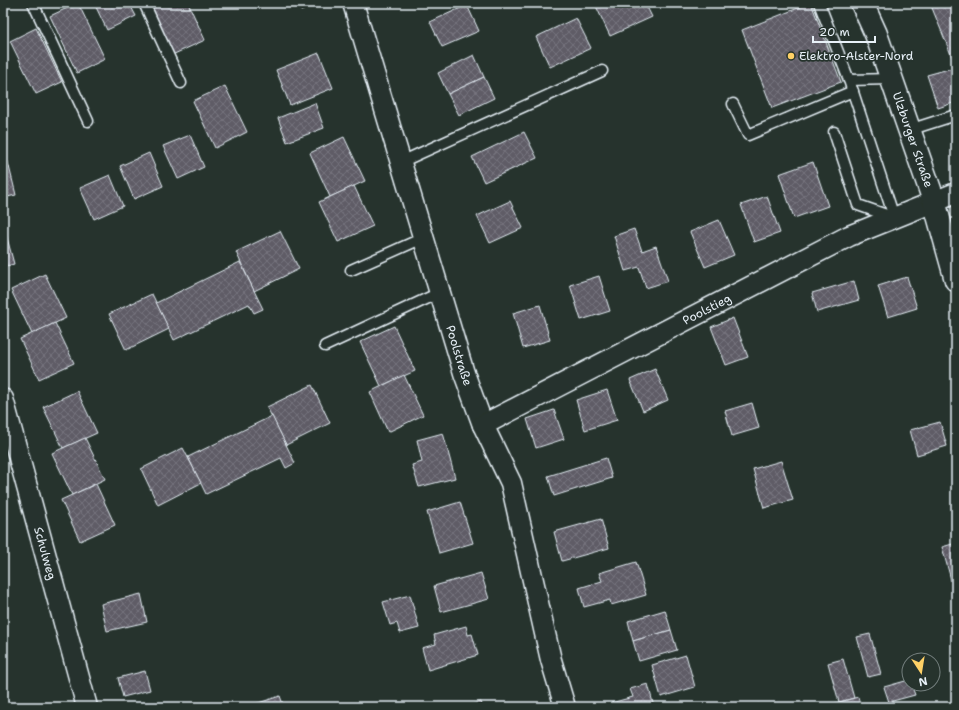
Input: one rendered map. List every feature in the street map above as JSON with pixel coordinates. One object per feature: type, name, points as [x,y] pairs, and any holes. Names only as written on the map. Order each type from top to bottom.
[{"type":"main road","name":"Ulzburger Straße","points":[[862,3],[876,34],[934,201],[956,280]]},
{"type":"street","name":"Poolstraße","points":[[353,3],[464,373],[483,425],[511,483],[551,660],[564,707]]},
{"type":"street","name":"Poolstieg","points":[[483,425],[849,236],[956,193]]},
{"type":"street","name":"Schulweg","points":[[3,399],[87,707]]},
{"type":"lane","points":[[33,3],[88,122]]},
{"type":"lane","points":[[144,3],[181,83]]},
{"type":"lane","points":[[819,3],[853,91],[894,217]]},
{"type":"lane","points":[[401,162],[602,71]]},
{"type":"lane","points":[[849,80],[891,79]]},
{"type":"lane","points":[[733,104],[748,135],[853,91]]},
{"type":"lane","points":[[909,130],[956,114]]},
{"type":"lane","points":[[834,132],[858,205],[894,217]]},
{"type":"lane","points":[[351,270],[423,238]]},
{"type":"lane","points":[[325,346],[440,293]]},
{"type":"building","points":[[78,3],[105,59],[77,73],[50,16]]},
{"type":"building","points":[[94,3],[129,3],[136,16],[107,30]]},
{"type":"building","points":[[164,3],[188,3],[205,40],[172,55],[151,9]]},
{"type":"building","points":[[297,3],[320,3],[301,11]]},
{"type":"building","points":[[602,3],[645,3],[652,17],[610,36],[596,6]]},
{"type":"building","name":"Elektro-Alster-Nord","points":[[811,3],[841,82],[772,108],[742,30]]},
{"type":"building","points":[[930,3],[956,3],[956,55],[952,57]]},
{"type":"building","points":[[467,5],[479,31],[442,47],[430,22]]},
{"type":"building","points":[[576,18],[591,48],[550,67],[536,37]]},
{"type":"building","points":[[36,28],[62,82],[36,94],[10,41]]},
{"type":"building","points":[[319,53],[333,88],[290,105],[276,70]]},
{"type":"building","points":[[474,55],[484,77],[448,94],[438,73]]},
{"type":"building","points":[[956,67],[956,102],[938,108],[927,75]]},
{"type":"building","points":[[484,77],[494,98],[459,115],[448,94]]},
{"type":"building","points":[[225,86],[247,132],[215,148],[193,101]]},
{"type":"building","points":[[315,103],[324,128],[287,142],[278,118]]},
{"type":"building","points":[[524,132],[537,158],[484,182],[472,157]]},
{"type":"building","points":[[190,135],[204,167],[178,179],[163,146]]},
{"type":"building","points":[[344,137],[365,181],[330,197],[310,153]]},
{"type":"building","points":[[5,150],[16,195],[3,198],[3,151]]},
{"type":"building","points":[[149,153],[163,186],[134,199],[120,166]]},
{"type":"building","points":[[813,162],[828,206],[794,218],[779,174]]},
{"type":"building","points":[[110,175],[123,206],[94,219],[80,188]]},
{"type":"building","points":[[354,186],[373,226],[338,242],[319,202]]},
{"type":"building","points":[[767,196],[780,233],[754,242],[741,205]]},
{"type":"building","points":[[510,201],[523,228],[490,243],[477,216]]},
{"type":"building","points":[[719,220],[734,255],[705,267],[690,232]]},
{"type":"building","points":[[634,229],[642,251],[656,246],[668,281],[646,288],[639,267],[625,271],[614,236]]},
{"type":"building","points":[[280,231],[299,269],[254,291],[236,252]]},
{"type":"building","points":[[6,234],[14,264],[3,267],[3,235]]},
{"type":"building","points":[[240,262],[263,309],[254,313],[249,304],[174,340],[156,303]]},
{"type":"building","points":[[45,274],[66,318],[32,334],[11,290]]},
{"type":"building","points":[[599,276],[610,311],[581,320],[570,285]]},
{"type":"building","points":[[907,277],[917,308],[888,317],[878,286]]},
{"type":"building","points":[[854,281],[859,300],[817,312],[812,293]]},
{"type":"building","points":[[152,294],[169,329],[126,350],[109,314]]},
{"type":"building","points":[[540,305],[550,340],[523,348],[513,313]]},
{"type":"building","points":[[733,318],[748,357],[726,365],[711,327]]},
{"type":"building","points":[[55,323],[74,363],[39,379],[20,339]]},
{"type":"building","points":[[394,326],[415,371],[381,386],[360,342]]},
{"type":"building","points":[[655,369],[668,400],[643,411],[630,380]]},
{"type":"building","points":[[404,375],[423,415],[388,432],[370,392]]},
{"type":"building","points":[[312,385],[330,423],[286,445],[267,407]]},
{"type":"building","points":[[607,390],[617,420],[585,430],[576,400]]},
{"type":"building","points":[[77,391],[97,433],[63,448],[43,407]]},
{"type":"building","points":[[752,403],[759,428],[732,436],[725,411]]},
{"type":"building","points":[[554,410],[564,439],[536,448],[527,419]]},
{"type":"building","points":[[272,416],[295,463],[286,468],[281,458],[206,494],[188,457]]},
{"type":"building","points":[[940,422],[947,446],[917,455],[910,430]]},
{"type":"building","points":[[443,433],[455,478],[419,487],[412,465],[422,462],[417,440]]},
{"type":"building","points":[[85,438],[105,479],[72,495],[52,453]]},
{"type":"building","points":[[183,448],[201,483],[158,505],[141,469]]},
{"type":"building","points":[[606,458],[612,478],[554,496],[548,476]]},
{"type":"building","points":[[781,461],[793,500],[764,508],[753,469]]},
{"type":"building","points":[[96,484],[115,525],[80,541],[61,500]]},
{"type":"building","points":[[460,502],[473,543],[439,553],[427,512]]},
{"type":"building","points":[[601,519],[609,548],[562,561],[554,532]]},
{"type":"building","points":[[956,543],[956,594],[955,594],[942,547]]},
{"type":"building","points":[[636,562],[646,595],[611,605],[610,600],[584,607],[579,588],[602,581],[599,573]]},
{"type":"building","points":[[481,573],[489,599],[441,612],[434,586]]},
{"type":"building","points":[[141,594],[147,622],[107,631],[101,604]]},
{"type":"building","points":[[410,595],[419,628],[400,633],[397,623],[390,625],[383,602]]},
{"type":"building","points":[[665,610],[671,630],[633,641],[628,621]]},
{"type":"building","points":[[3,614],[6,626],[3,627]]},
{"type":"building","points":[[466,626],[468,635],[472,634],[478,655],[428,670],[422,648],[436,644],[434,635]]},
{"type":"building","points":[[671,630],[677,650],[639,661],[633,641]]},
{"type":"building","points":[[870,634],[881,674],[868,677],[857,637]]},
{"type":"building","points":[[686,655],[695,687],[661,697],[652,665]]},
{"type":"building","points":[[843,659],[854,698],[839,702],[828,663]]},
{"type":"building","points":[[145,671],[150,690],[123,697],[118,678]]},
{"type":"building","points":[[901,682],[901,692],[914,692],[915,695],[889,702],[884,687]]},
{"type":"building","points":[[648,684],[654,707],[612,707],[611,703],[633,697],[630,689]]},
{"type":"building","points":[[280,696],[284,707],[246,707]]},
{"type":"building","points":[[858,697],[861,707],[834,707],[833,704]]},
{"type":"building","points":[[481,702],[483,707],[465,707]]},
{"type":"building","points":[[759,704],[760,707],[748,707]]},
{"type":"place","name":"Elektro-Alster-Nord","points":[[791,56]]}]
